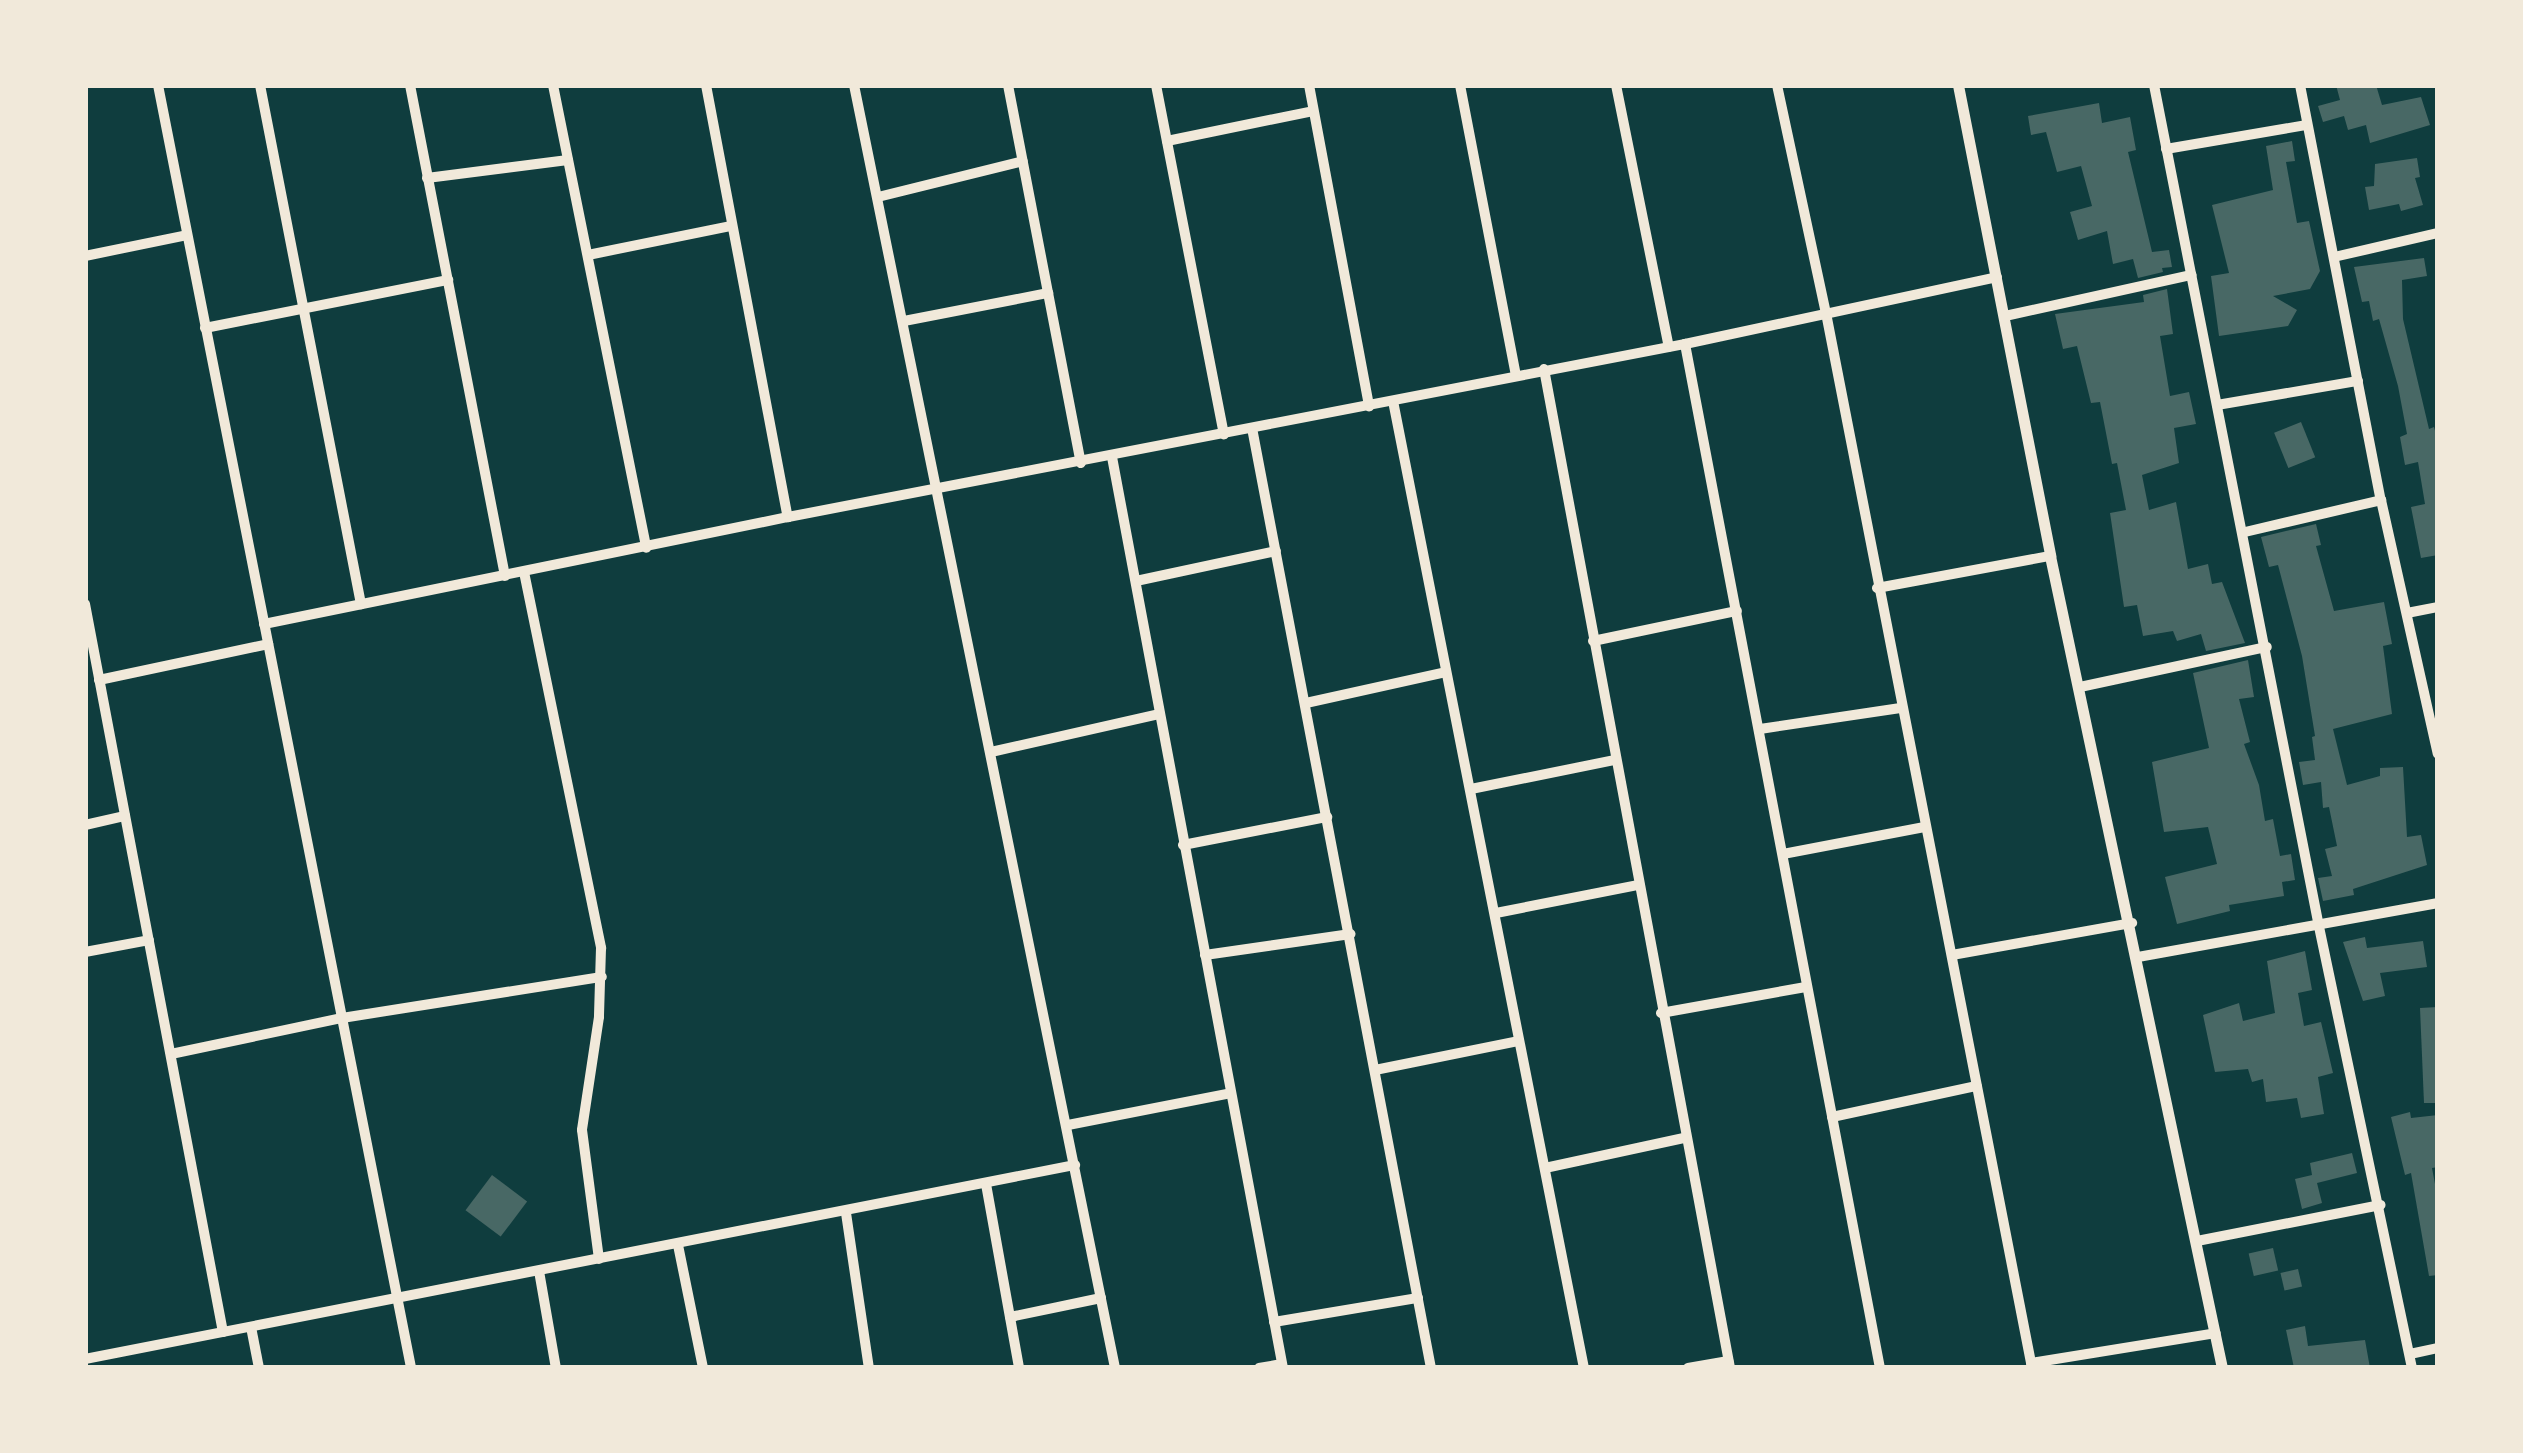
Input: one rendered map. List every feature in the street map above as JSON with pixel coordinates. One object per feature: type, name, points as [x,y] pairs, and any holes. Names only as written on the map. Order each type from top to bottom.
[{"type":"street","points":[[158,85],[411,1368]]},
{"type":"street","points":[[260,85],[361,604]]},
{"type":"street","points":[[410,85],[505,576]]},
{"type":"street","points":[[553,85],[646,548]]},
{"type":"street","points":[[706,85],[788,517]]},
{"type":"street","points":[[854,85],[1068,1124],[1114,1368]]},
{"type":"street","points":[[1008,85],[1081,463]]},
{"type":"street","points":[[1156,85],[1224,434]]},
{"type":"street","points":[[1308,85],[1369,406]]},
{"type":"street","points":[[1460,85],[1516,376]]},
{"type":"street","points":[[1616,85],[1668,347]]},
{"type":"street","points":[[1777,85],[1826,313],[1876,588],[2031,1366],[2216,1333]]},
{"type":"street","points":[[1958,85],[2050,556],[2132,923],[2222,1368]]},
{"type":"street","points":[[2154,85],[2245,532],[2318,922],[2381,1205],[2412,1368]]},
{"type":"street","points":[[2300,85],[2380,500],[2435,723],[2438,754]]},
{"type":"street","points":[[1167,141],[1313,110]]},
{"type":"street","points":[[2166,149],[2307,124]]},
{"type":"street","points":[[427,178],[568,160]]},
{"type":"street","points":[[878,197],[1023,162]]},
{"type":"street","points":[[588,255],[730,226]]},
{"type":"street","points":[[2334,257],[2438,233]]},
{"type":"street","points":[[85,256],[187,236]]},
{"type":"street","points":[[2005,316],[2192,276]]},
{"type":"street","points":[[264,624],[788,517],[1684,344],[1996,277]]},
{"type":"street","points":[[206,328],[448,280]]},
{"type":"street","points":[[904,321],[1048,294]]},
{"type":"street","points":[[1684,344],[1880,1368]]},
{"type":"street","points":[[1544,370],[1636,885],[1729,1364],[1688,1368]]},
{"type":"street","points":[[2217,405],[2358,381]]},
{"type":"street","points":[[1393,401],[1584,1368]]},
{"type":"street","points":[[1252,428],[1431,1368]]},
{"type":"street","points":[[1112,456],[1282,1366],[1259,1368]]},
{"type":"street","points":[[2245,532],[2380,500]]},
{"type":"street","points":[[1136,580],[1276,550]]},
{"type":"street","points":[[1876,588],[2050,556]]},
{"type":"street","points":[[524,572],[601,948],[602,976],[582,1130],[599,1260]]},
{"type":"street","points":[[85,604],[223,1332]]},
{"type":"street","points":[[2407,613],[2438,607]]},
{"type":"street","points":[[1592,641],[1737,612]]},
{"type":"street","points":[[99,680],[268,644]]},
{"type":"street","points":[[2080,687],[2267,647]]},
{"type":"street","points":[[1306,703],[1446,672]]},
{"type":"street","points":[[1760,729],[1900,708]]},
{"type":"street","points":[[990,752],[1160,714]]},
{"type":"street","points":[[1470,789],[1615,760]]},
{"type":"street","points":[[85,825],[126,816]]},
{"type":"street","points":[[1183,845],[1327,817]]},
{"type":"street","points":[[1783,854],[1924,827]]},
{"type":"street","points":[[1496,913],[1636,885]]},
{"type":"street","points":[[2138,957],[2438,902]]},
{"type":"street","points":[[1952,956],[2132,923]]},
{"type":"street","points":[[1205,955],[1350,934]]},
{"type":"street","points":[[85,952],[149,940]]},
{"type":"street","points":[[170,1054],[342,1018],[602,976]]},
{"type":"street","points":[[1660,1013],[1806,987]]},
{"type":"street","points":[[1375,1070],[1520,1041]]},
{"type":"street","points":[[1832,1117],[1978,1086]]},
{"type":"street","points":[[1068,1124],[1231,1093]]},
{"type":"street","points":[[1545,1168],[1684,1138]]},
{"type":"street","points":[[85,1359],[846,1213],[1075,1165]]},
{"type":"street","points":[[986,1184],[1019,1368]]},
{"type":"street","points":[[2197,1241],[2381,1205]]},
{"type":"street","points":[[846,1213],[869,1368]]},
{"type":"street","points":[[678,1245],[703,1368]]},
{"type":"street","points":[[539,1271],[556,1368]]},
{"type":"street","points":[[1010,1318],[1101,1298]]},
{"type":"street","points":[[1274,1322],[1418,1298]]},
{"type":"street","points":[[250,1327],[258,1368]]},
{"type":"street","points":[[2410,1354],[2438,1348]]},
{"type":"street","points":[[110,1354],[112,1368]]},
{"type":"building","points":[[2336,85],[2376,85],[2382,105],[2421,97],[2430,125],[2370,143],[2366,125],[2348,130],[2344,116],[2323,122],[2318,106],[2340,100]]},
{"type":"building","points":[[2099,103],[2102,123],[2130,117],[2136,150],[2128,152],[2152,252],[2169,250],[2172,267],[2162,268],[2163,272],[2138,278],[2133,259],[2113,264],[2107,231],[2078,240],[2070,212],[2092,206],[2081,166],[2057,172],[2046,132],[2031,135],[2028,116]]},
{"type":"building","points":[[2292,141],[2295,161],[2286,162],[2297,223],[2309,221],[2320,271],[2310,289],[2273,296],[2297,310],[2288,326],[2219,336],[2211,276],[2229,273],[2212,205],[2273,190],[2266,146]]},
{"type":"building","points":[[2417,158],[2420,177],[2415,178],[2423,205],[2401,211],[2399,204],[2369,210],[2365,187],[2374,186],[2375,164]]},
{"type":"building","points":[[2424,258],[2427,276],[2402,280],[2403,319],[2429,429],[2434,427],[2438,442],[2438,555],[2421,558],[2411,507],[2425,504],[2418,462],[2405,465],[2400,437],[2407,434],[2398,386],[2379,319],[2373,321],[2369,301],[2362,302],[2354,267]]},
{"type":"building","points":[[2167,289],[2173,334],[2160,336],[2170,396],[2189,392],[2196,424],[2174,428],[2179,463],[2142,475],[2149,510],[2176,502],[2188,569],[2208,564],[2212,584],[2222,582],[2245,643],[2206,651],[2201,634],[2177,641],[2173,631],[2143,636],[2137,605],[2124,607],[2110,513],[2126,510],[2117,463],[2112,464],[2100,402],[2091,403],[2077,346],[2063,349],[2055,314],[2144,302],[2143,295]]},
{"type":"building","points":[[2301,422],[2315,457],[2288,468],[2274,433]]},
{"type":"building","points":[[2316,524],[2321,545],[2316,546],[2334,611],[2384,602],[2392,644],[2383,646],[2392,714],[2333,729],[2347,785],[2380,776],[2380,768],[2403,767],[2407,837],[2421,835],[2427,865],[2353,889],[2354,895],[2323,901],[2318,878],[2332,876],[2325,849],[2337,846],[2329,807],[2323,808],[2321,782],[2303,785],[2299,762],[2315,760],[2315,736],[2302,656],[2278,565],[2269,567],[2261,537]]},
{"type":"building","points":[[2248,660],[2254,697],[2239,699],[2250,742],[2244,744],[2259,785],[2265,821],[2273,819],[2280,856],[2291,854],[2295,880],[2282,882],[2284,896],[2229,905],[2230,911],[2177,924],[2165,877],[2217,864],[2208,827],[2164,832],[2152,762],[2209,748],[2193,673]]},
{"type":"building","points":[[2365,937],[2367,948],[2423,941],[2427,967],[2380,973],[2385,996],[2363,1001],[2343,942]]},
{"type":"building","points":[[2305,951],[2312,990],[2298,993],[2304,1026],[2321,1022],[2333,1073],[2318,1077],[2324,1114],[2301,1118],[2297,1098],[2266,1102],[2263,1079],[2252,1082],[2248,1069],[2215,1072],[2203,1015],[2239,1003],[2243,1021],[2275,1013],[2267,961]]},
{"type":"building","points":[[2438,1007],[2438,1103],[2424,1103],[2420,1008]]},
{"type":"building","points":[[2410,1112],[2411,1118],[2438,1115],[2438,1167],[2432,1168],[2438,1200],[2438,1275],[2429,1276],[2411,1173],[2405,1175],[2391,1117]]},
{"type":"building","points":[[2352,1153],[2357,1173],[2317,1183],[2322,1203],[2302,1209],[2295,1179],[2312,1175],[2310,1163]]},
{"type":"building","points":[[492,1175],[527,1201],[501,1237],[466,1210]]},
{"type":"building","points":[[2273,1248],[2278,1270],[2254,1276],[2249,1254]]},
{"type":"building","points":[[2298,1269],[2302,1287],[2285,1291],[2280,1273]]},
{"type":"building","points":[[2305,1326],[2308,1346],[2365,1340],[2370,1368],[2294,1368],[2286,1330]]}]
